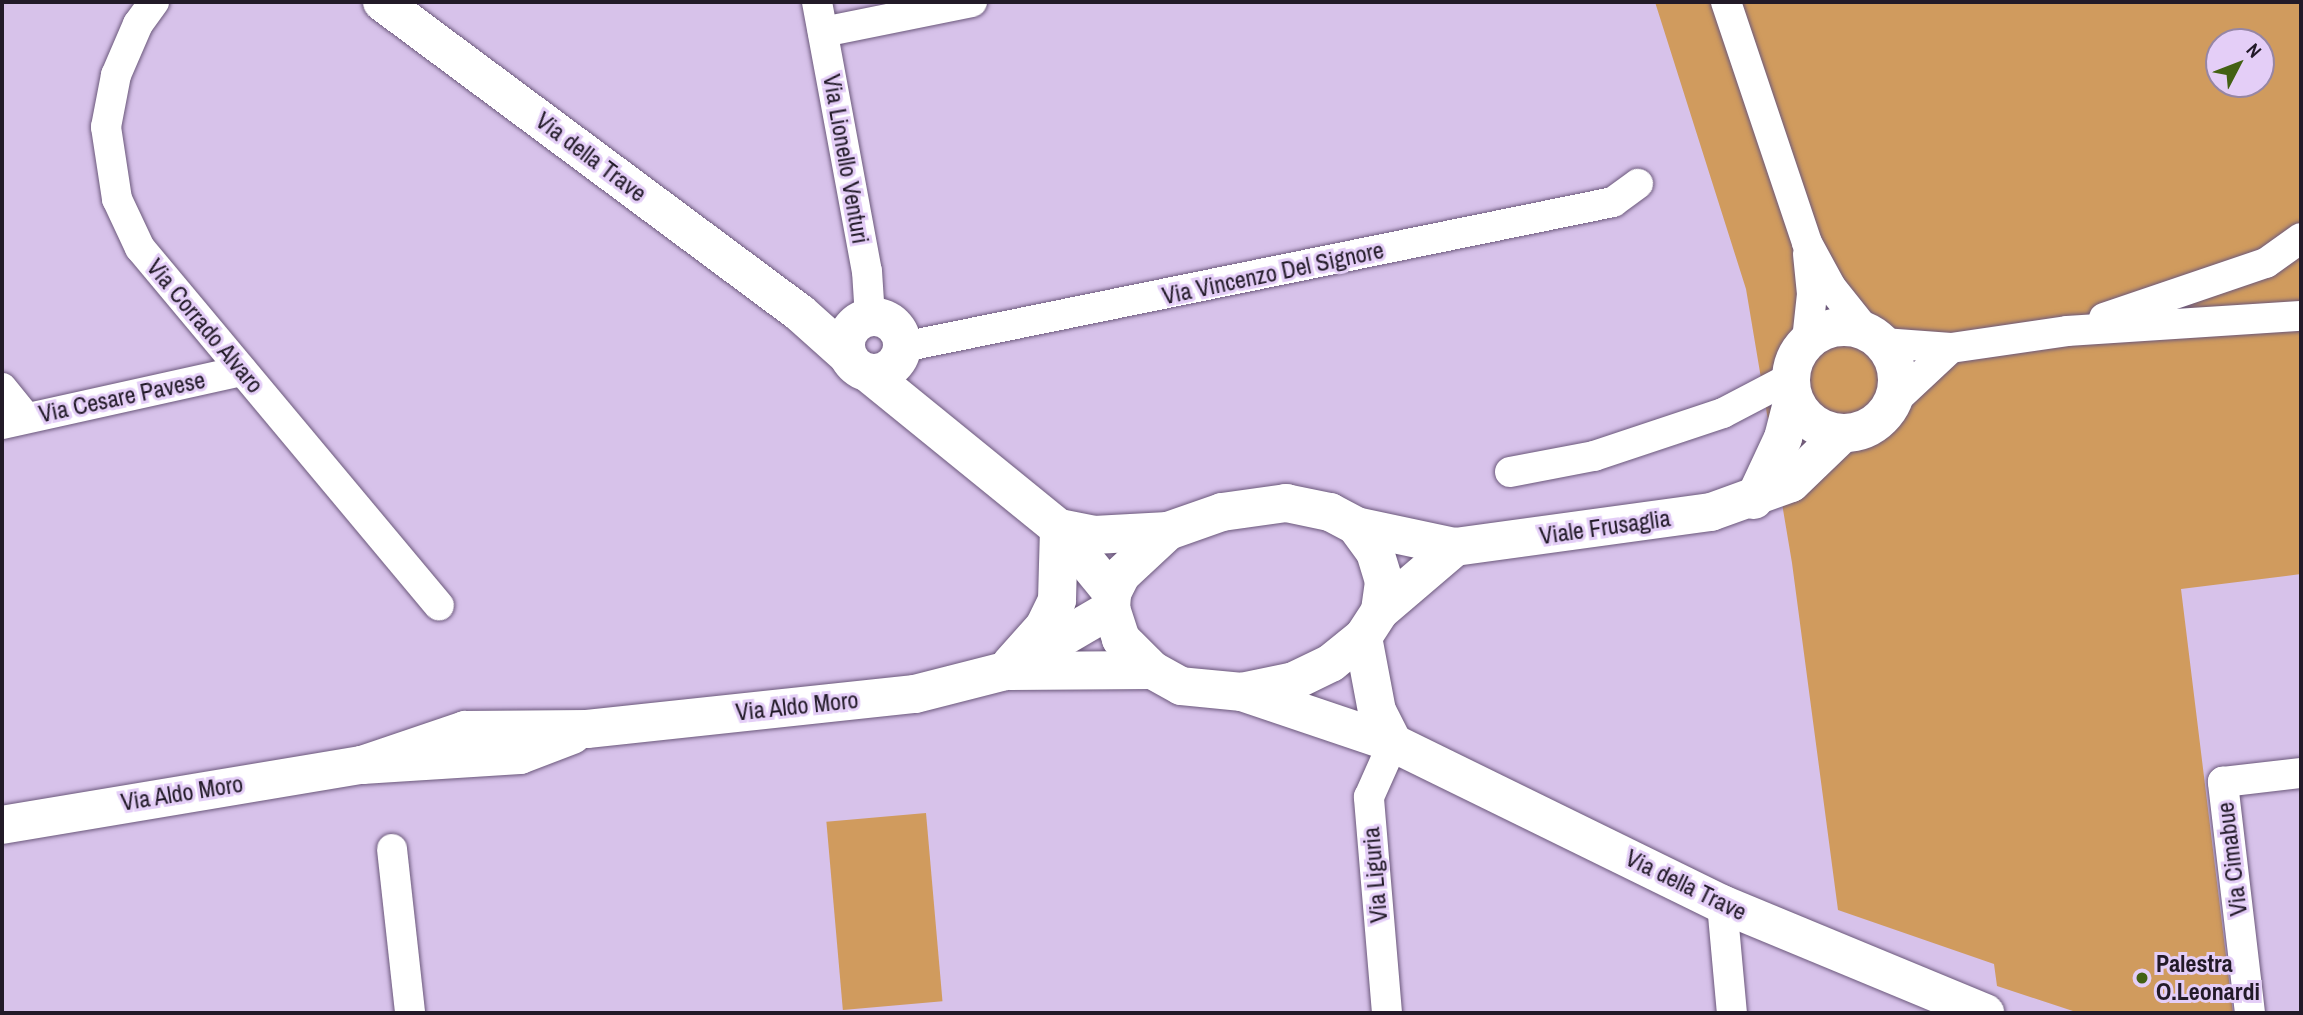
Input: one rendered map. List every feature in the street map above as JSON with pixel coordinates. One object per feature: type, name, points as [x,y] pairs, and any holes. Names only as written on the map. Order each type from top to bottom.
[{"type":"main road","name":"Via della Trave","points":[[382,2],[800,313],[875,345],[937,425],[1059,528],[1112,601],[1122,639],[1152,670],[1181,687],[1242,692],[1393,743],[1722,904],[1985,1013]]},
{"type":"main road","points":[[1754,500],[1783,438],[1794,358],[1807,340],[1825,329],[1845,326],[1874,337],[1894,361],[1897,382],[1893,402]]},
{"type":"main road","points":[[1791,388],[1804,417],[1822,429],[1842,434]]},
{"type":"main road","name":"Viale Frusaglia","points":[[1356,526],[1455,547],[1711,512],[1754,500],[1791,483],[1842,434],[1871,425],[1893,402]]},
{"type":"main road","points":[[1004,671],[1044,627],[1057,600],[1059,528],[1105,535],[1168,531],[1222,512],[1286,503],[1330,512],[1356,526],[1375,552],[1384,582],[1371,624],[1377,711],[1393,743]]},
{"type":"main road","points":[[1112,601],[1121,575],[1168,531]]},
{"type":"main road","points":[[1371,624],[1455,547]]},
{"type":"main road","name":"Via Aldo Moro","points":[[1004,671],[1112,601]]},
{"type":"main road","name":"Via della Trave","points":[[1242,692],[1294,681],[1331,663],[1371,624]]},
{"type":"main road","name":"Via Aldo Moro","points":[[2,825],[362,765],[465,730],[587,729],[915,694],[1004,671],[1152,670]]},
{"type":"street","name":"Via Corrado Alvaro","points":[[153,2],[138,24],[116,75],[106,127],[109,170],[140,248],[439,604]]},
{"type":"street","name":"Via Lionello Venturi","points":[[817,2],[867,271],[875,345]]},
{"type":"street","points":[[823,32],[972,2]]},
{"type":"street","points":[[1726,2],[1807,243],[1831,287],[1874,337],[1951,348],[2067,331],[2301,316]]},
{"type":"street","name":"Via Vincenzo Del Signore","points":[[875,345],[1613,202],[1637,184]]},
{"type":"street","points":[[2067,331],[2266,263],[2301,238]]},
{"type":"street","points":[[1807,243],[1812,294],[1807,340]]},
{"type":"street","name":"Viale Frusaglia","points":[[1893,402],[1951,348]]},
{"type":"street","name":"Via Cesare Pavese","points":[[14,421],[242,371]]},
{"type":"street","points":[[2,388],[14,421]]},
{"type":"street","points":[[1510,472],[1594,456],[1791,388]]},
{"type":"street","name":"Via Liguria","points":[[1387,1013],[1369,797],[1393,743]]},
{"type":"street","name":"Via Cimabue","points":[[2250,1013],[2223,782],[2301,773]]},
{"type":"street","points":[[392,849],[410,1013]]},
{"type":"street","points":[[1722,904],[1731,1013]]},
{"type":"shaded area","points":[[1655,2],[2301,2],[2301,574],[2181,589],[2233,1013],[2079,1013],[1997,986],[1994,964],[1838,910],[1792,563],[1746,289]]},
{"type":"shaded area","points":[[926,813],[942,1001],[843,1010],[826,822]]},
{"type":"place","name":"Palestra O.Leonardi","points":[[2142,978]]}]
